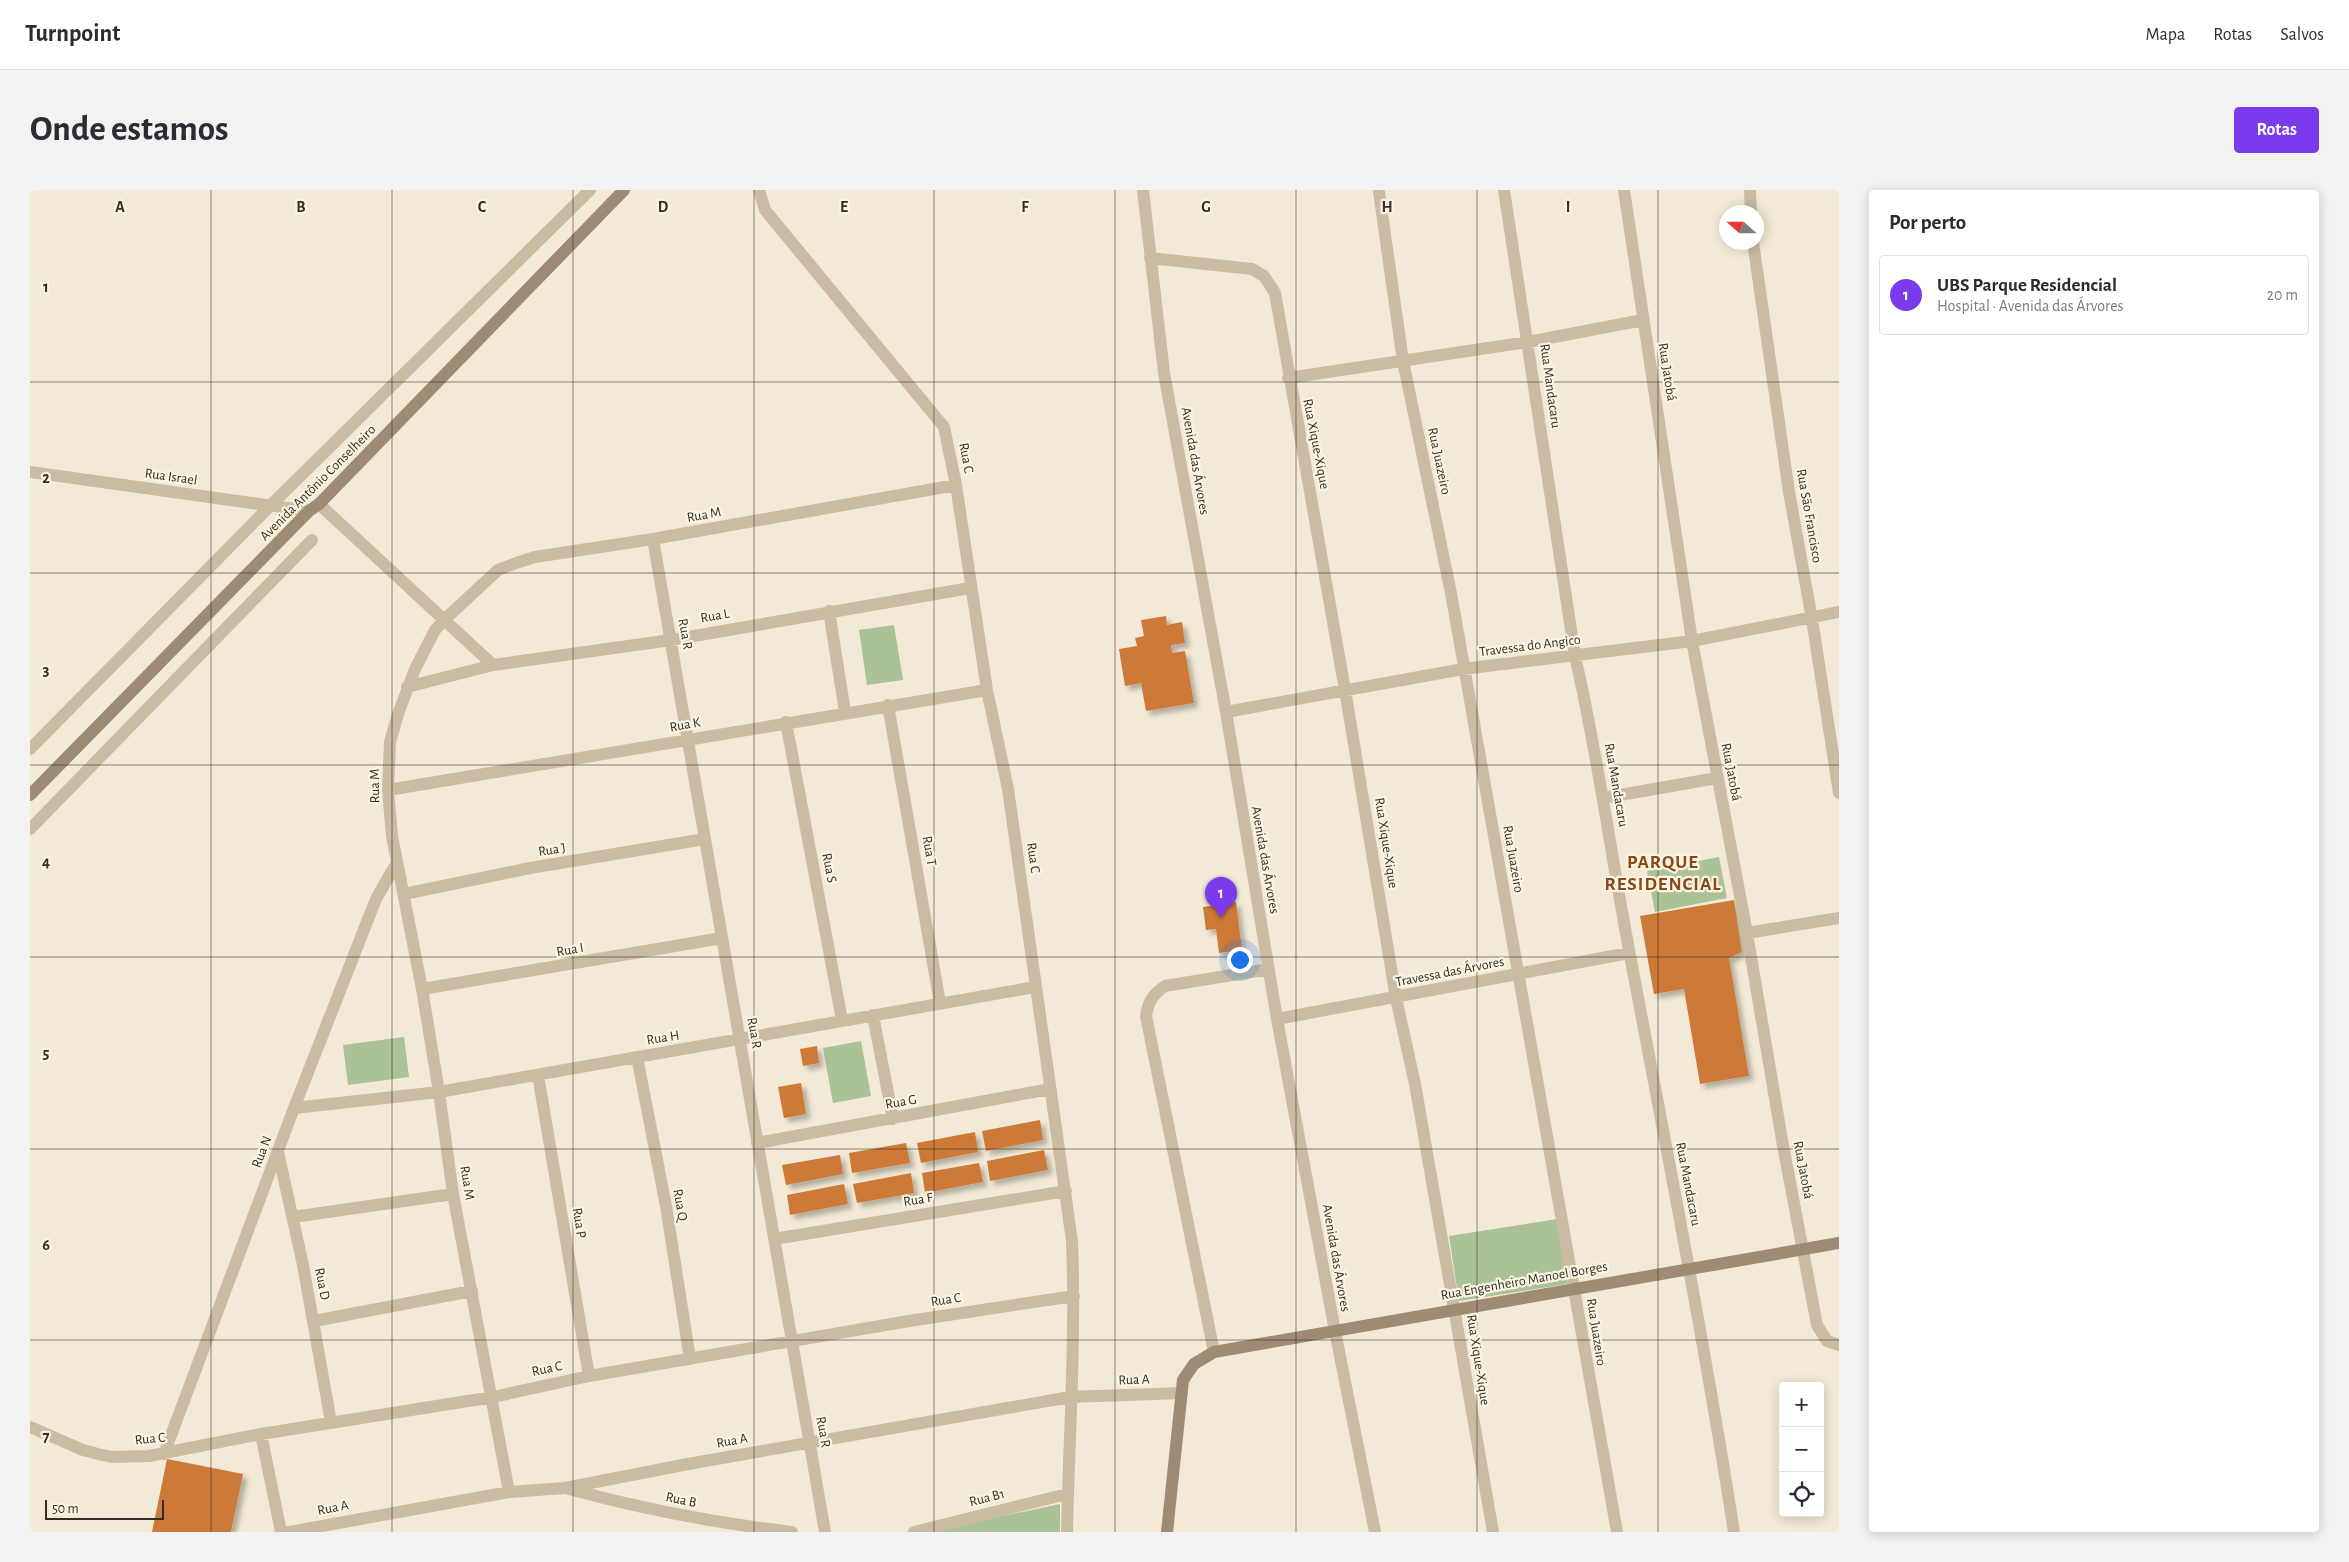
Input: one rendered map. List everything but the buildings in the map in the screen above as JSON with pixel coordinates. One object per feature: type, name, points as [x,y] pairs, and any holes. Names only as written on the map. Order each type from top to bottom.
[{"type":"street","points":[[30,750],[270,506],[590,190]]},
{"type":"street","name":"Avenida Antônio Conselheiro","points":[[30,795],[624,190]]},
{"type":"street","name":"Rua C","points":[[760,190],[766,210],[944,426],[956,485],[970,588],[987,690],[1008,789],[1072,1241],[1074,1296],[1067,1494],[1068,1532]]},
{"type":"street","name":"Avenida das Árvores","points":[[1143,190],[1164,373],[1226,712],[1277,1019],[1334,1331],[1375,1532]]},
{"type":"street","name":"Rua Mandacaru","points":[[1504,190],[1575,656],[1590,719],[1629,953],[1714,1404],[1734,1532]]},
{"type":"street","name":"Rua Jatobá","points":[[1624,190],[1692,641],[1747,933],[1803,1250],[1817,1325],[1827,1340],[1839,1346]]},
{"type":"street","points":[[1750,190],[1751,205]]},
{"type":"street","name":"Rua Juazeiro","points":[[1379,192],[1404,361],[1451,594],[1617,1532]]},
{"type":"street","name":"Rua São Francisco","points":[[1754,250],[1789,492],[1812,619],[1839,793]]},
{"type":"street","name":"Rua Xique-Xique","points":[[1150,258],[1252,269],[1264,276],[1275,293],[1288,378],[1345,690],[1396,998],[1415,1084],[1493,1532]]},
{"type":"street","points":[[1288,378],[1528,342],[1643,320]]},
{"type":"street","name":"Rua Israel","points":[[30,472],[270,506],[314,507]]},
{"type":"street","name":"Rua M","points":[[509,1492],[493,1397],[453,1194],[422,989],[392,836],[388,790],[390,742],[407,687],[435,630],[498,570],[516,563],[535,557],[653,539],[956,485]]},
{"type":"street","points":[[314,507],[493,665]]},
{"type":"street","name":"Rua R","points":[[653,539],[825,1532]]},
{"type":"street","points":[[30,829],[312,540]]},
{"type":"street","name":"Rua L","points":[[407,687],[493,665],[671,640],[970,588]]},
{"type":"street","points":[[829,611],[845,712]]},
{"type":"street","name":"Travessa do Angico","points":[[1226,712],[1464,669],[1692,641],[1812,619],[1839,612]]},
{"type":"street","name":"Rua K","points":[[388,790],[845,712],[987,690]]},
{"type":"street","name":"Rua T","points":[[888,705],[940,1003]]},
{"type":"street","name":"Rua S","points":[[786,722],[842,1020]]},
{"type":"street","points":[[1603,798],[1717,778]]},
{"type":"street","name":"Rua J","points":[[404,894],[530,868],[705,840]]},
{"type":"street","name":"Rua N","points":[[164,1454],[294,1108],[376,899],[396,864]]},
{"type":"street","points":[[1747,933],[1839,918]]},
{"type":"street","name":"Rua I","points":[[422,989],[722,938]]},
{"type":"street","name":"Travessa das Árvores","points":[[1277,1019],[1629,953]]},
{"type":"street","points":[[1167,1532],[1182,1393],[1186,1374],[1202,1358],[1214,1352],[1146,1016],[1150,1000],[1164,986],[1269,969]]},
{"type":"street","name":"Rua H","points":[[294,1108],[439,1092],[1035,987]]},
{"type":"street","points":[[873,1015],[893,1119]]},
{"type":"street","name":"Rua Q","points":[[637,1057],[666,1206],[690,1359]]},
{"type":"street","name":"Rua P","points":[[538,1075],[589,1376]]},
{"type":"street","name":"Rua G","points":[[758,1143],[1050,1089]]},
{"type":"street","name":"Rua D","points":[[278,1152],[314,1321],[330,1422]]},
{"type":"street","name":"Rua F","points":[[774,1239],[1066,1191]]},
{"type":"street","points":[[293,1217],[453,1194]]},
{"type":"street","name":"Rua Engenheiro Manoel Borges","points":[[1214,1352],[1839,1243]]},
{"type":"street","points":[[314,1321],[472,1291]]},
{"type":"street","name":"Rua C","points":[[30,1427],[83,1450],[112,1457],[164,1454],[330,1422],[493,1397],[589,1376],[909,1321],[1074,1296]]},
{"type":"street","name":"Rua A","points":[[289,1532],[509,1492],[565,1488],[809,1442],[1070,1397],[1182,1393]]},
{"type":"street","points":[[261,1434],[281,1532]]},
{"type":"street","name":"Rua B","points":[[565,1488],[613,1501],[700,1520],[792,1532]]},
{"type":"street","name":"Rua B1","points":[[914,1532],[1067,1494]]},
{"type":"green space","points":[[894,625],[903,680],[867,685],[859,630]]},
{"type":"green space","points":[[1719,857],[1727,898],[1655,912],[1647,871]]},
{"type":"green space","points":[[404,1037],[409,1077],[348,1085],[343,1045]]},
{"type":"green space","points":[[861,1041],[871,1096],[833,1103],[823,1048]]},
{"type":"green space","points":[[1557,1219],[1567,1284],[1459,1301],[1449,1236]]},
{"type":"green space","points":[[1060,1504],[1060,1532],[926,1532]]},
{"type":"place","name":"UBS Parque Residencial","points":[[1221,918]]},
{"type":"district","name":"PARQUE RESIDENCIAL","points":[[1663,873]]}]
